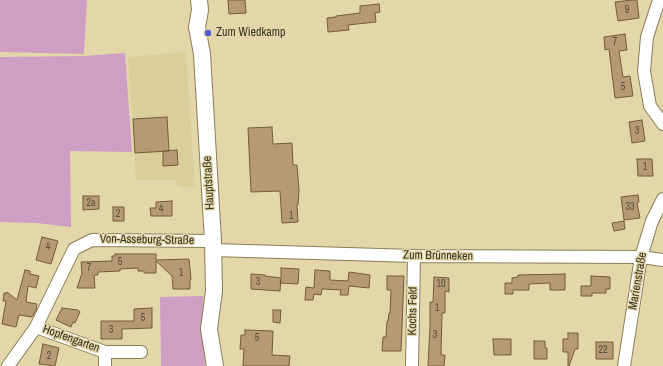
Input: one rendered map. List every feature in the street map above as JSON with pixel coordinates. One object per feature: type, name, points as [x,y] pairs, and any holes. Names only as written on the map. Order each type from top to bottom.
[{"type":"main road","name":"Hauptstraße","points":[[200,0],[197,27],[202,54],[213,245],[214,291],[210,329],[215,366]]},
{"type":"street","points":[[658,0],[647,37],[644,71],[650,106],[663,124]]},
{"type":"street","name":"Marienstraße","points":[[624,366],[641,257],[652,221],[663,198]]},
{"type":"street","name":"Von-Asseburg-Straße","points":[[8,366],[36,327],[74,249],[92,240],[213,245]]},
{"type":"street","name":"Zum Brünneken","points":[[213,245],[414,256],[641,257],[663,260]]},
{"type":"street","name":"Kochs Feld","points":[[412,366],[414,256]]},
{"type":"street","name":"Hopfengarten","points":[[36,327],[105,352],[141,352]]},
{"type":"street","name":"Hopfengarten","points":[[105,352],[105,366]]},
{"type":"shaded area","points":[[0,0],[87,0],[84,54],[0,52]]},
{"type":"shaded area","points":[[186,52],[195,187],[178,187],[175,180],[136,180],[128,57]]},
{"type":"shaded area","points":[[125,53],[132,152],[70,151],[71,227],[36,223],[0,222],[0,57],[84,56]]},
{"type":"shaded area","points":[[203,296],[205,366],[161,366],[160,297]]},
{"type":"building","points":[[228,0],[245,0],[246,13],[229,14]]},
{"type":"building","points":[[637,0],[639,18],[618,21],[615,2]]},
{"type":"building","points":[[379,4],[380,12],[375,13],[376,22],[348,25],[349,30],[328,32],[327,18],[360,13],[360,6]]},
{"type":"building","points":[[625,34],[627,50],[619,51],[623,77],[630,76],[633,96],[615,98],[609,49],[605,50],[604,37]]},
{"type":"building","points":[[167,117],[169,151],[135,153],[133,119]]},
{"type":"building","points":[[642,120],[645,141],[632,143],[629,122]]},
{"type":"building","points":[[272,127],[273,144],[292,143],[293,165],[297,165],[299,190],[297,205],[298,222],[282,223],[280,191],[251,192],[248,128]]},
{"type":"building","points":[[177,150],[178,165],[163,166],[163,151]]},
{"type":"building","points":[[637,159],[652,159],[653,176],[638,176]]},
{"type":"building","points":[[638,195],[639,202],[637,203],[640,218],[624,220],[621,197]]},
{"type":"building","points":[[83,196],[99,196],[99,209],[83,210]]},
{"type":"building","points":[[172,201],[172,216],[151,216],[150,208],[156,208],[156,202]]},
{"type":"building","points":[[113,207],[124,207],[124,221],[113,221]]},
{"type":"building","points":[[624,221],[625,229],[614,231],[612,223]]},
{"type":"building","points":[[42,237],[58,241],[51,264],[36,260]]},
{"type":"building","points":[[115,254],[156,254],[156,260],[189,259],[191,279],[190,289],[173,289],[172,276],[156,261],[156,273],[144,273],[144,271],[138,271],[138,268],[98,272],[98,275],[94,275],[95,288],[77,288],[82,273],[81,262],[112,261],[112,256],[115,256]]},
{"type":"building","points":[[281,268],[299,269],[298,284],[281,283],[280,291],[251,289],[251,274],[281,278]]},
{"type":"building","points":[[25,270],[30,271],[30,274],[39,276],[36,288],[28,286],[26,302],[37,304],[36,310],[32,317],[19,315],[16,327],[2,324],[6,301],[3,301],[4,293],[7,292],[17,300]]},
{"type":"building","points":[[315,270],[330,271],[330,280],[348,281],[349,272],[370,275],[369,288],[349,286],[348,295],[340,295],[341,290],[322,289],[321,295],[314,294],[313,300],[305,300],[306,287],[314,288]]},
{"type":"building","points":[[565,274],[565,290],[550,290],[550,283],[529,284],[529,290],[513,290],[513,294],[505,294],[505,283],[512,283],[512,278],[518,277],[518,275]]},
{"type":"building","points":[[387,276],[404,276],[401,351],[382,351],[383,337],[386,337],[387,321],[390,313],[391,290],[387,290]]},
{"type":"building","points":[[591,276],[610,277],[610,289],[606,289],[606,293],[592,293],[592,296],[581,296],[581,286],[591,286]]},
{"type":"building","points":[[434,277],[449,278],[449,292],[445,291],[445,313],[442,313],[441,355],[445,355],[444,366],[428,366],[430,302],[433,302]]},
{"type":"building","points":[[62,308],[78,310],[80,312],[75,323],[73,322],[71,327],[56,320]]},
{"type":"building","points":[[152,308],[152,328],[122,329],[122,339],[101,339],[101,321],[134,321],[134,309]]},
{"type":"building","points":[[273,310],[281,310],[280,323],[273,322]]},
{"type":"building","points":[[245,330],[273,331],[272,355],[290,356],[289,366],[243,366],[244,349],[240,349],[241,335],[245,335]]},
{"type":"building","points":[[568,333],[578,333],[578,349],[575,349],[569,366],[568,352],[563,352],[563,339],[568,339]]},
{"type":"building","points":[[493,339],[511,339],[511,355],[494,355]]},
{"type":"building","points":[[534,341],[545,341],[545,348],[547,348],[547,359],[534,359]]},
{"type":"building","points":[[596,342],[613,342],[613,359],[596,359]]},
{"type":"building","points":[[43,344],[59,348],[55,366],[39,364]]},
{"type":"place","name":"Zum Wiedkamp","points":[[208,33]]}]
